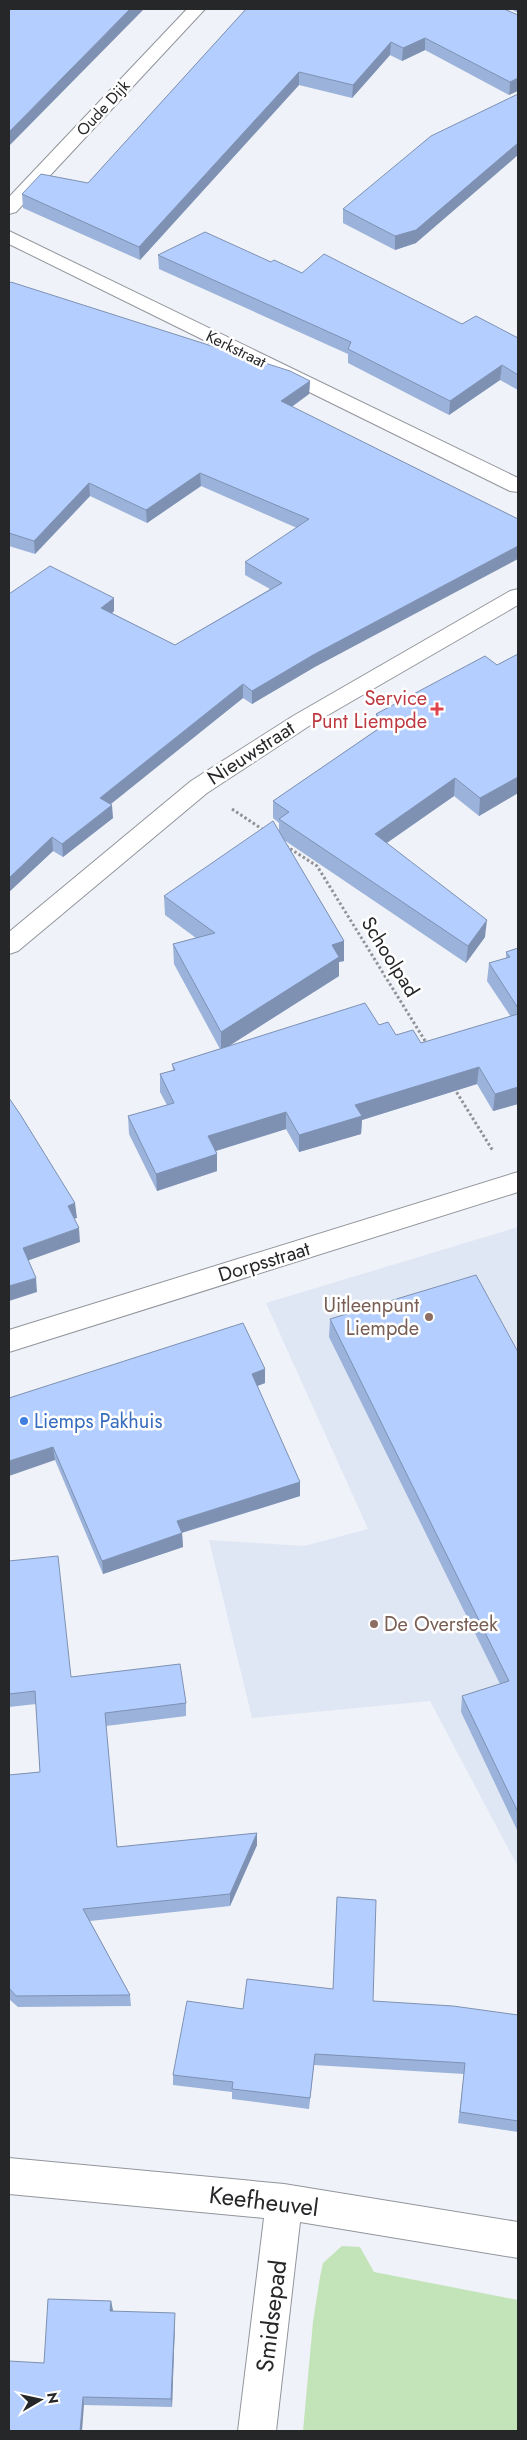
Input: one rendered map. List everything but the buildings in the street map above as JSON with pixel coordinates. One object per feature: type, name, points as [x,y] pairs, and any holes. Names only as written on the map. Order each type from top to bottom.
[{"type":"street","name":"Oude Dijk","points":[[9,208],[196,9]]},
{"type":"street","name":"Kerkstraat","points":[[9,237],[518,486]]},
{"type":"street","name":"Nieuwstraat","points":[[9,944],[199,787],[301,721],[518,596]]},
{"type":"street","name":"Dorpsstraat","points":[[9,1341],[516,1183]]},
{"type":"street","name":"Keefheuvel","points":[[9,2176],[284,2202],[518,2240]]},
{"type":"street","name":"Smidsepad","points":[[257,2431],[284,2202]]},
{"type":"path","points":[[199,787],[270,834]]},
{"type":"path","name":"Schoolpad","points":[[285,845],[317,866],[431,1050]]},
{"type":"path","points":[[451,1084],[516,1183]]},
{"type":"shaded area","name":"De Oversteek","points":[[518,1227],[518,1867],[430,1701],[252,1718],[209,1540],[304,1546],[368,1529],[266,1303]]},
{"type":"green space","points":[[342,2246],[360,2247],[374,2272],[518,2300],[518,2431],[303,2431],[313,2322],[320,2277],[323,2263]]},
{"type":"place","name":"Service Punt Liempde","points":[[437,709]]},
{"type":"place","name":"Uitleenpunt Liempde","points":[[429,1317]]},
{"type":"place","name":"Liemps Pakhuis","points":[[24,1421]]},
{"type":"place","name":"De Oversteek","points":[[374,1624]]}]
